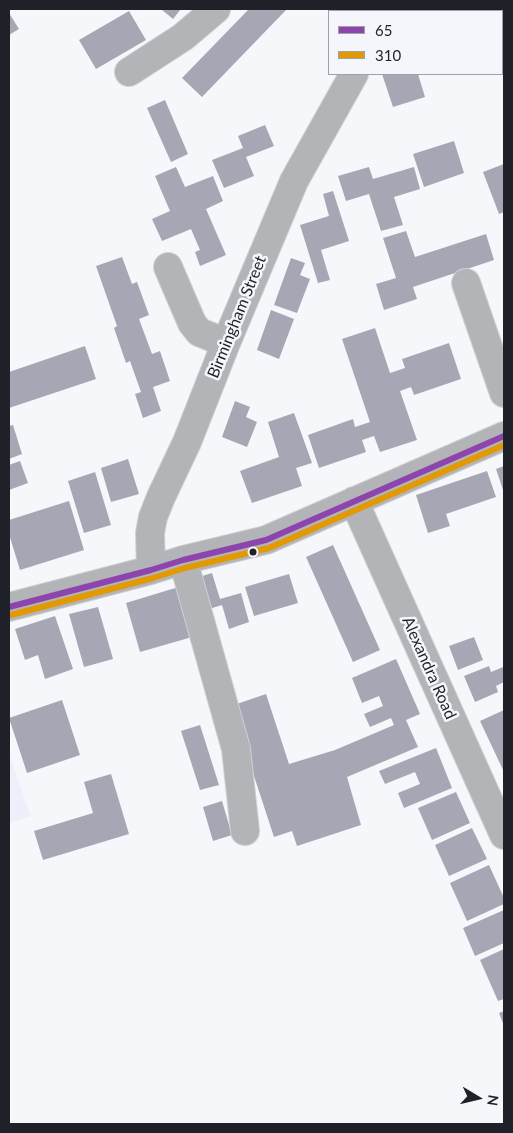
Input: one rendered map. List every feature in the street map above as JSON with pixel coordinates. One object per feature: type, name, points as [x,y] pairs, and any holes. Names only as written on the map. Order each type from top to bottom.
[{"type":"street","points":[[130,72],[183,37],[216,9]]},
{"type":"street","name":"Birmingham Street","points":[[152,570],[150,542],[153,516],[160,497],[187,442],[226,342],[294,180],[353,75]]},
{"type":"street","points":[[168,267],[199,332],[226,342]]},
{"type":"street","points":[[466,283],[504,393]]},
{"type":"street","points":[[10,601],[152,570],[183,560],[266,540],[504,436]]},
{"type":"street","name":"Alexandra Road","points":[[354,501],[504,835]]},
{"type":"street","points":[[183,560],[236,749],[245,831]]},
{"type":"shaded area","points":[[9,755],[31,816],[9,823]]},
{"type":"building","points":[[161,9],[181,9],[173,19]]},
{"type":"building","points":[[249,9],[287,9],[202,97],[182,78]]},
{"type":"building","points":[[428,9],[464,10],[428,10]]},
{"type":"building","points":[[129,11],[146,40],[96,69],[79,40]]},
{"type":"building","points":[[9,13],[19,29],[9,35]]},
{"type":"building","points":[[382,75],[418,75],[425,97],[393,107]]},
{"type":"building","points":[[165,100],[188,154],[171,162],[147,108]]},
{"type":"building","points":[[265,125],[274,146],[246,157],[254,176],[224,188],[212,160],[243,148],[238,136]]},
{"type":"building","points":[[454,141],[464,173],[424,187],[413,154]]},
{"type":"building","points":[[504,164],[504,212],[499,214],[483,172]]},
{"type":"building","points":[[176,167],[185,187],[213,176],[223,201],[206,209],[226,255],[200,266],[195,252],[200,250],[191,229],[162,241],[152,219],[170,211],[155,176]]},
{"type":"building","points":[[369,167],[373,179],[414,167],[420,189],[394,197],[403,225],[381,231],[369,194],[346,201],[338,176]]},
{"type":"building","points":[[333,191],[349,241],[321,250],[330,280],[318,283],[300,225],[329,216],[323,194]]},
{"type":"building","points":[[406,231],[415,257],[486,234],[494,260],[413,287],[417,299],[384,310],[376,284],[396,278],[383,238]]},
{"type":"building","points":[[122,257],[132,284],[137,282],[149,315],[139,319],[152,354],[160,351],[170,381],[153,387],[161,411],[143,418],[135,394],[141,392],[130,361],[126,363],[114,328],[117,326],[96,266]]},
{"type":"building","points":[[291,258],[305,263],[300,275],[310,279],[297,313],[274,305]]},
{"type":"building","points":[[271,310],[294,319],[279,359],[257,350]]},
{"type":"building","points":[[375,328],[390,373],[405,368],[402,359],[449,343],[461,379],[414,395],[411,387],[400,391],[417,440],[380,452],[374,436],[362,440],[366,452],[319,468],[308,435],[353,419],[355,427],[370,422],[342,339]]},
{"type":"building","points":[[85,346],[96,379],[9,408],[9,372]]},
{"type":"building","points":[[235,401],[250,407],[246,417],[257,422],[247,447],[222,437]]},
{"type":"building","points":[[294,413],[312,463],[296,468],[302,486],[252,503],[240,471],[279,457],[268,422]]},
{"type":"building","points":[[13,425],[22,454],[9,459],[9,426]]},
{"type":"building","points":[[128,459],[139,494],[111,502],[101,468]]},
{"type":"building","points":[[20,461],[28,483],[9,490],[9,465]]},
{"type":"building","points":[[504,466],[504,493],[496,469]]},
{"type":"building","points":[[487,471],[496,497],[446,514],[450,526],[428,533],[416,495]]},
{"type":"building","points":[[95,472],[111,525],[84,533],[68,481]]},
{"type":"building","points":[[69,501],[84,550],[20,570],[9,534],[9,520]]},
{"type":"building","points":[[333,545],[380,650],[353,662],[306,557]]},
{"type":"building","points":[[212,573],[220,599],[241,593],[249,622],[229,629],[222,605],[206,610],[196,578]]},
{"type":"building","points":[[289,574],[298,603],[254,616],[245,587]]},
{"type":"building","points":[[185,585],[199,635],[140,652],[126,603]]},
{"type":"building","points":[[98,607],[113,659],[84,667],[69,614]]},
{"type":"building","points":[[55,616],[73,669],[45,679],[38,655],[25,660],[15,629]]},
{"type":"building","points":[[474,637],[483,660],[458,670],[449,646]]},
{"type":"building","points":[[396,659],[420,714],[406,720],[418,747],[347,777],[361,825],[297,846],[292,831],[274,837],[231,706],[266,694],[289,764],[335,750],[394,725],[391,718],[370,727],[364,714],[383,706],[379,696],[362,703],[352,678]]},
{"type":"building","points":[[489,666],[491,672],[503,667],[504,682],[496,686],[498,692],[475,702],[464,676]]},
{"type":"building","points":[[62,700],[80,755],[27,773],[9,718]]},
{"type":"building","points":[[504,710],[504,772],[480,721]]},
{"type":"building","points":[[200,725],[219,785],[200,790],[181,731]]},
{"type":"building","points":[[436,748],[452,788],[404,808],[398,793],[420,784],[415,772],[385,784],[379,771]]},
{"type":"building","points":[[111,774],[129,834],[43,860],[34,831],[93,813],[84,782]]},
{"type":"building","points":[[456,792],[470,823],[432,840],[418,808]]},
{"type":"building","points":[[222,801],[232,835],[213,841],[203,807]]},
{"type":"building","points":[[472,828],[487,859],[449,876],[435,845]]},
{"type":"building","points":[[489,865],[504,898],[504,904],[467,921],[450,883]]},
{"type":"building","points":[[504,910],[504,943],[475,956],[463,928]]},
{"type":"building","points":[[504,949],[504,999],[498,1001],[480,960]]},
{"type":"building","points":[[504,1011],[504,1026],[499,1013]]},
{"type":"transit line","name":"65","points":[[9,607],[183,560],[266,540],[504,436]]},
{"type":"transit line","name":"310","points":[[11,615],[185,568],[269,548],[504,445]]}]
